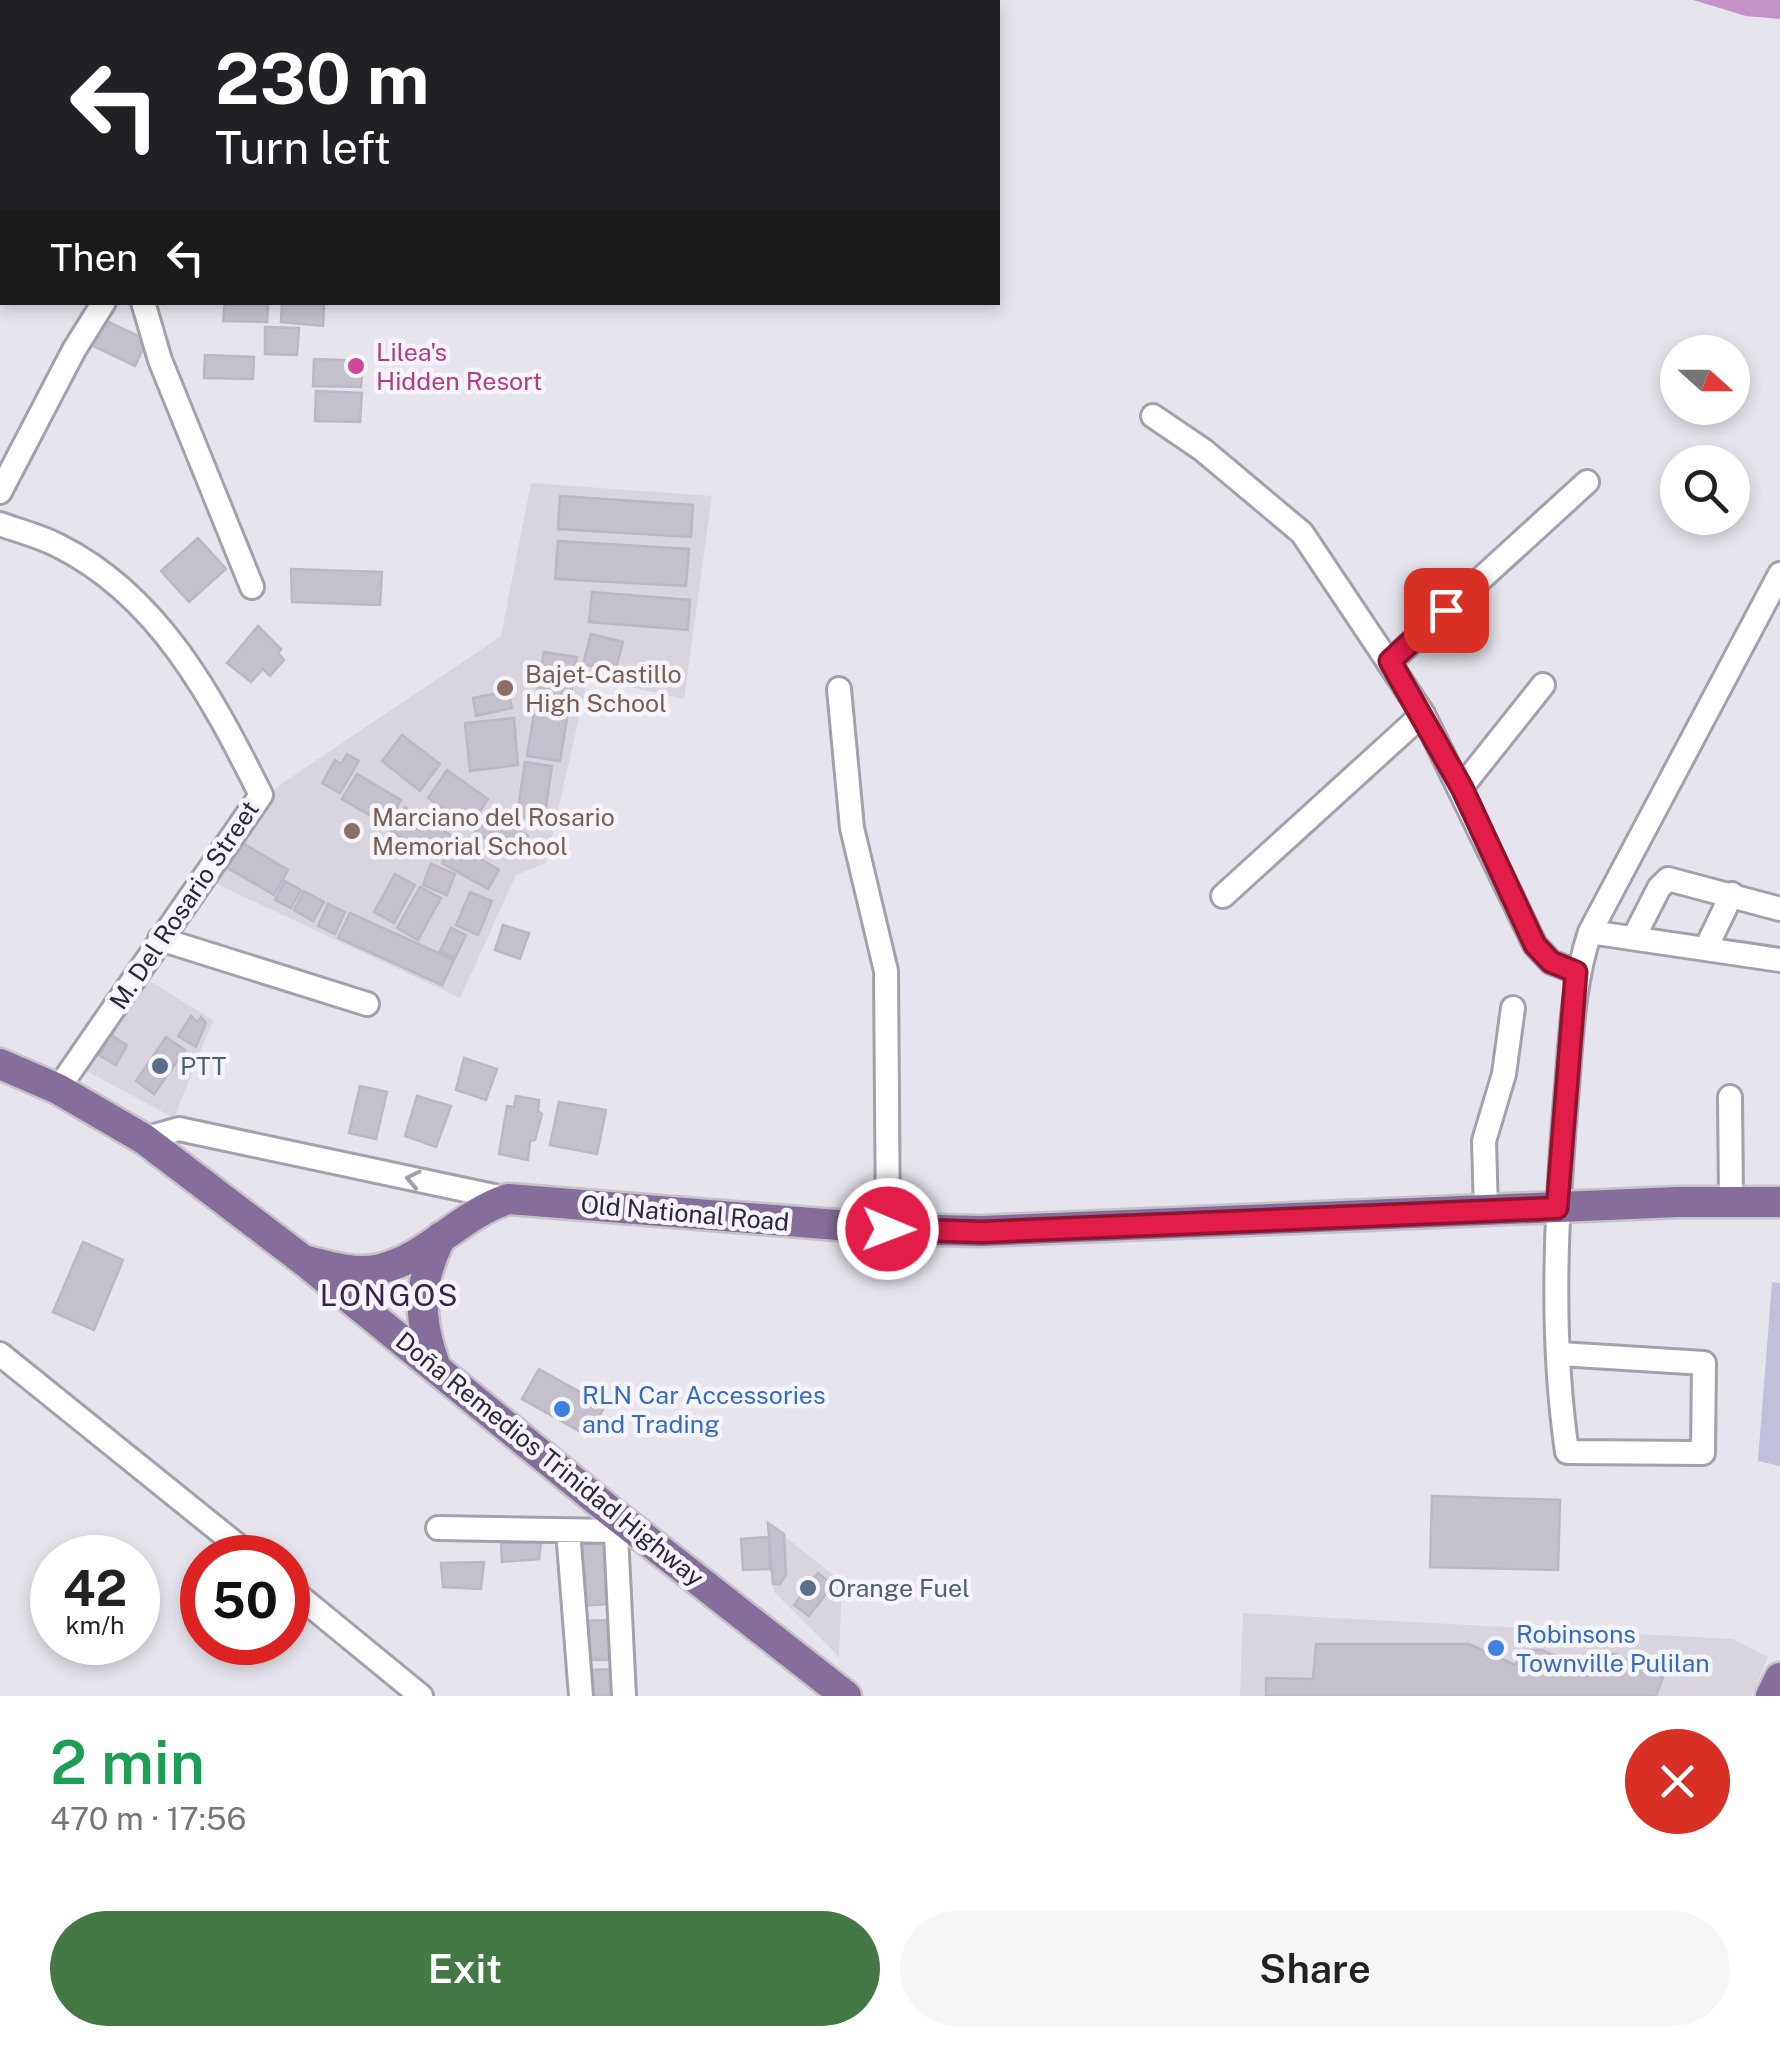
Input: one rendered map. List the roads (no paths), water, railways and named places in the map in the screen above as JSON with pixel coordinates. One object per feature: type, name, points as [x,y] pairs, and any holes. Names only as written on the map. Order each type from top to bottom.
[{"type":"main road","name":"Doña Remedios Trinidad Highway","points":[[0,1064],[58,1088],[144,1139],[436,1368],[615,1523],[846,1696]]},
{"type":"main road","name":"Old National Road","points":[[508,1198],[888,1229],[982,1232],[1486,1210],[1780,1202]]},
{"type":"main road","points":[[303,1260],[346,1270],[379,1269],[441,1237],[485,1206],[508,1198]]},
{"type":"main road","points":[[436,1368],[420,1312],[422,1279],[441,1237]]},
{"type":"main road","points":[[1771,1696],[1780,1678]]},
{"type":"street","points":[[0,492],[99,305]]},
{"type":"street","points":[[144,305],[160,360],[252,586]]},
{"type":"street","points":[[1153,416],[1203,450],[1302,533],[1423,714],[1535,945],[1551,962],[1576,972]]},
{"type":"street","points":[[1390,661],[1587,482]]},
{"type":"street","name":"M. Del Rosario Street","points":[[0,524],[56,545],[86,562],[160,627],[210,694],[261,795],[58,1088]]},
{"type":"street","points":[[1560,1354],[1704,1363],[1704,1452],[1567,1452],[1555,1297],[1557,1208],[1576,972],[1590,932],[1780,574]]},
{"type":"street","points":[[1462,788],[1543,685]]},
{"type":"street","points":[[839,690],[852,828],[886,971],[888,1229]]},
{"type":"street","points":[[1223,896],[1423,714]]},
{"type":"street","points":[[1634,937],[1659,888],[1668,879],[1780,908]]},
{"type":"street","points":[[1706,948],[1732,894]]},
{"type":"street","points":[[1590,932],[1778,955]]},
{"type":"street","points":[[160,939],[366,1004]]},
{"type":"street","points":[[1486,1210],[1484,1141],[1504,1074],[1513,1008]]},
{"type":"street","points":[[1730,1097],[1730,1202]]},
{"type":"street","points":[[144,1139],[179,1129],[508,1198]]},
{"type":"street","points":[[0,1354],[224,1535]]},
{"type":"street","points":[[438,1528],[568,1531],[615,1523],[624,1696]]},
{"type":"street","points":[[568,1531],[581,1696]]},
{"type":"street","points":[[310,1604],[421,1696]]},
{"type":"place","name":"Lilea's Hidden Resort","points":[[356,366]]},
{"type":"place","name":"Bajet-Castillo High School","points":[[505,688]]},
{"type":"place","name":"Marciano del Rosario Memorial School","points":[[352,831]]},
{"type":"place","name":"PTT","points":[[160,1066]]},
{"type":"place","name":"RLN Car Accessories and Trading","points":[[562,1409]]},
{"type":"place","name":"Orange Fuel","points":[[808,1588]]},
{"type":"place","name":"Robinsons Townville Pulilan","points":[[1496,1648]]},
{"type":"district","name":"LONGOS","points":[[390,1295]]}]
